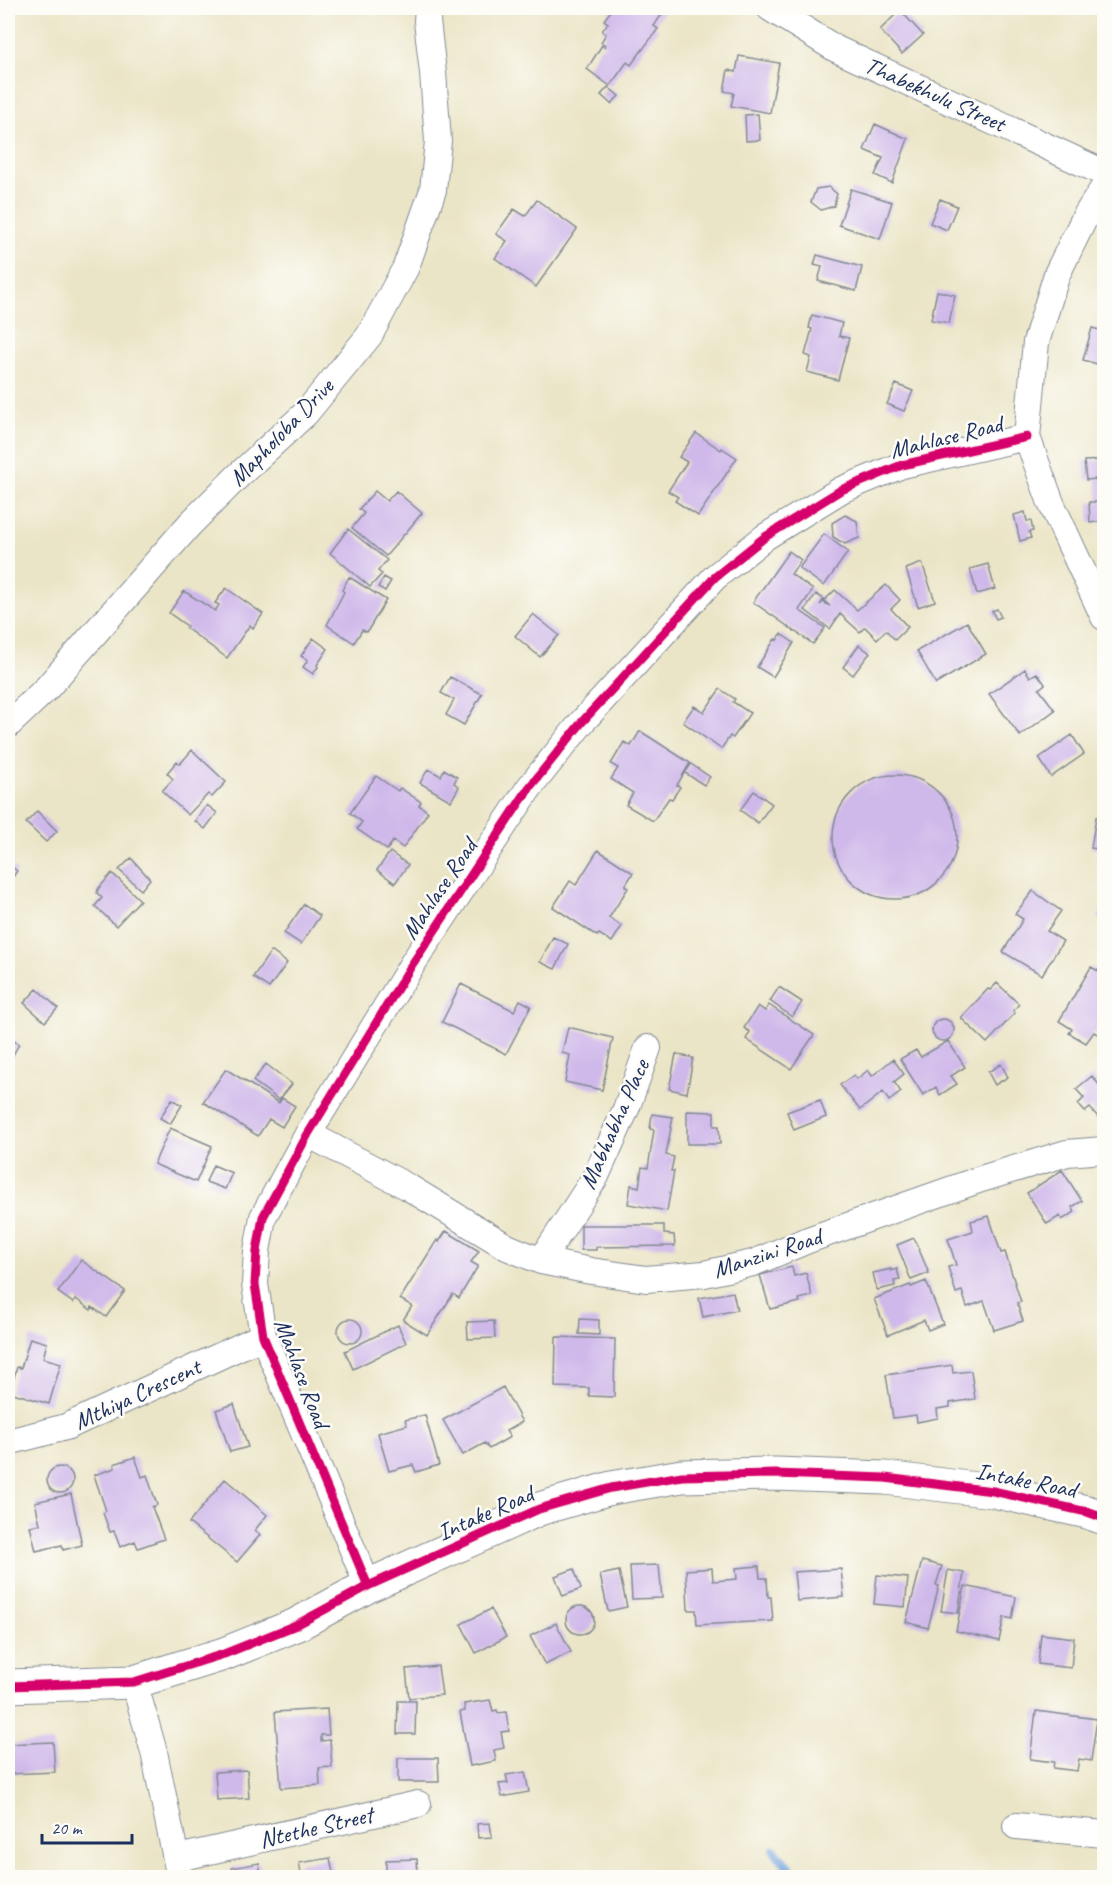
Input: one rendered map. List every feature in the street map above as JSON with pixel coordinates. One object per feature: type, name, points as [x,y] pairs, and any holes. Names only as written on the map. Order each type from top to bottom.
[{"type":"street","name":"Mapholoba Drive","points":[[8,725],[46,689],[190,524],[306,413],[369,336],[406,267],[433,190],[438,141],[427,21],[428,8]]},
{"type":"street","name":"Thabekhulu Street","points":[[780,10],[836,49],[1104,173]]},
{"type":"street","points":[[1104,187],[1085,217],[1057,274],[1036,342],[1027,437],[1051,503],[1104,617]]},
{"type":"street","name":"Mahlase Road","points":[[368,1586],[263,1336],[255,1284],[257,1251],[263,1217],[308,1134],[413,963],[529,788],[582,722],[715,577],[765,537],[841,490],[902,465],[1027,437]]},
{"type":"street","name":"Mabhabha Place","points":[[541,1261],[596,1176],[626,1109],[648,1048]]},
{"type":"street","name":"Manzini Road","points":[[308,1134],[408,1186],[507,1247],[541,1261],[646,1279],[704,1274],[753,1263],[808,1240],[981,1179],[1067,1153],[1104,1150]]},
{"type":"street","name":"Mthiya Crescent","points":[[8,1442],[66,1427],[263,1336]]},
{"type":"street","name":"Intake Road","points":[[8,1686],[134,1682],[224,1654],[296,1625],[368,1586],[539,1509],[611,1488],[682,1476],[776,1474],[885,1478],[993,1491],[1104,1518]]},
{"type":"street","points":[[134,1682],[154,1752],[179,1868]]},
{"type":"street","name":"Ntethe Street","points":[[179,1868],[418,1804]]},
{"type":"street","points":[[1016,1826],[1104,1834]]},
{"type":"building","points":[[613,8],[666,8],[654,26],[658,29],[631,65],[627,62],[610,86],[587,69],[602,45],[604,47],[605,45],[601,42],[606,34],[602,31],[608,23],[604,20]]},
{"type":"building","points":[[900,10],[923,35],[902,54],[880,30]]},
{"type":"building","points":[[739,56],[779,63],[770,113],[731,106],[734,93],[724,91],[728,70],[736,72]]},
{"type":"building","points":[[608,87],[619,96],[611,104],[601,95]]},
{"type":"building","points":[[758,114],[760,140],[746,141],[745,115]]},
{"type":"building","points":[[875,124],[908,139],[892,183],[875,175],[883,158],[864,150]]},
{"type":"building","points":[[829,187],[837,194],[834,206],[821,210],[811,202],[816,189]]},
{"type":"building","points":[[851,189],[892,202],[880,239],[839,225]]},
{"type":"building","points":[[940,199],[957,206],[947,230],[930,223]]},
{"type":"building","points":[[537,200],[577,229],[536,287],[495,258],[507,241],[496,234],[514,209],[525,216]]},
{"type":"building","points":[[817,255],[862,267],[856,291],[818,281],[822,267],[814,265]]},
{"type":"building","points":[[937,291],[955,295],[949,323],[931,320]]},
{"type":"building","points":[[812,315],[842,323],[839,336],[849,338],[838,380],[807,372],[811,357],[805,355],[812,329],[809,328]]},
{"type":"building","points":[[1092,328],[1104,331],[1104,366],[1083,360]]},
{"type":"building","points":[[896,384],[913,391],[904,411],[887,404]]},
{"type":"building","points":[[696,433],[737,458],[698,516],[675,501],[678,497],[668,491],[687,462],[679,457]]},
{"type":"building","points":[[1104,460],[1104,521],[1090,523],[1089,502],[1099,502],[1096,479],[1086,480],[1084,461]]},
{"type":"building","points":[[375,491],[387,501],[396,491],[422,513],[386,556],[352,528],[364,513],[359,509]]},
{"type":"building","points":[[1025,512],[1027,521],[1031,521],[1033,531],[1029,532],[1031,538],[1020,541],[1014,515]]},
{"type":"building","points":[[845,515],[857,521],[859,538],[845,544],[833,537],[832,523]]},
{"type":"building","points":[[348,529],[387,560],[378,571],[382,574],[370,587],[330,553]]},
{"type":"building","points":[[824,534],[848,552],[824,586],[799,568]]},
{"type":"building","points":[[789,551],[801,560],[791,574],[813,590],[799,610],[825,628],[813,644],[753,602]]},
{"type":"building","points":[[922,563],[935,601],[918,607],[906,569]]},
{"type":"building","points":[[988,564],[995,589],[977,594],[970,569]]},
{"type":"building","points":[[349,577],[386,600],[367,632],[362,630],[354,643],[327,625]]},
{"type":"building","points":[[384,577],[391,581],[385,591],[378,587]]},
{"type":"building","points":[[886,585],[900,600],[891,609],[908,627],[895,640],[886,630],[877,639],[865,627],[860,632],[840,614],[830,629],[805,610],[816,594],[824,599],[820,605],[823,602],[830,606],[824,601],[835,590],[857,610]]},
{"type":"building","points":[[226,588],[263,614],[253,628],[250,625],[227,658],[169,613],[184,591],[215,611],[219,605],[215,603]]},
{"type":"building","points":[[997,609],[1001,617],[996,619],[992,611]]},
{"type":"building","points":[[533,614],[559,635],[540,657],[515,636]]},
{"type":"building","points":[[967,622],[986,654],[936,684],[917,651]]},
{"type":"building","points":[[781,634],[794,643],[773,677],[757,667],[775,639],[777,640]]},
{"type":"building","points":[[313,638],[328,649],[313,674],[303,667],[308,660],[301,656]]},
{"type":"building","points":[[859,645],[870,653],[853,675],[843,667]]},
{"type":"building","points":[[1025,669],[1030,677],[1037,673],[1045,684],[1039,689],[1055,710],[1020,736],[989,694]]},
{"type":"building","points":[[450,677],[482,694],[464,725],[446,715],[454,700],[441,693]]},
{"type":"building","points":[[720,689],[735,699],[733,702],[750,713],[733,738],[730,736],[721,749],[683,722],[694,706],[704,712]]},
{"type":"building","points":[[640,731],[690,763],[677,785],[680,787],[653,821],[626,805],[633,793],[611,779],[618,768],[611,764],[624,742],[631,746]]},
{"type":"building","points":[[1072,735],[1084,754],[1051,777],[1039,758]]},
{"type":"building","points":[[192,750],[226,782],[212,797],[208,794],[188,815],[162,791],[173,779],[167,773],[177,761],[180,764]]},
{"type":"building","points":[[691,764],[710,777],[704,785],[685,773]]},
{"type":"building","points":[[428,769],[441,776],[444,769],[457,777],[454,783],[459,787],[451,801],[420,783]]},
{"type":"building","points":[[895,775],[919,780],[939,793],[952,813],[957,837],[952,861],[939,881],[919,894],[895,899],[871,894],[851,881],[838,861],[833,837],[838,813],[851,793],[871,780]]},
{"type":"building","points":[[376,776],[398,791],[400,788],[421,802],[419,805],[428,812],[403,848],[393,841],[387,850],[357,829],[362,822],[350,813]]},
{"type":"building","points":[[754,791],[772,804],[758,823],[740,810]]},
{"type":"building","points":[[207,805],[217,813],[205,829],[195,821]]},
{"type":"building","points":[[37,811],[57,831],[46,842],[26,823]]},
{"type":"building","points":[[1096,817],[1104,819],[1104,850],[1091,848]]},
{"type":"building","points":[[598,850],[633,873],[625,886],[628,888],[609,918],[622,926],[612,942],[599,934],[597,936],[553,907],[570,881],[576,885]]},
{"type":"building","points":[[390,852],[408,865],[395,883],[377,870]]},
{"type":"building","points":[[131,858],[150,879],[141,890],[119,870]]},
{"type":"building","points":[[9,865],[17,871],[8,884],[8,867]]},
{"type":"building","points":[[112,873],[140,900],[116,926],[95,906],[102,898],[97,893],[98,889]]},
{"type":"building","points":[[1033,891],[1061,911],[1047,931],[1063,941],[1042,975],[1003,952],[1023,919],[1015,914]]},
{"type":"building","points":[[304,904],[320,916],[301,944],[284,933]]},
{"type":"building","points":[[1104,906],[1104,921],[1098,918]]},
{"type":"building","points":[[553,937],[568,944],[555,969],[540,962]]},
{"type":"building","points":[[271,951],[287,963],[269,988],[253,977]]},
{"type":"building","points":[[1091,967],[1104,974],[1104,1038],[1094,1032],[1086,1043],[1069,1033],[1072,1029],[1059,1021]]},
{"type":"building","points":[[997,983],[1019,1004],[1013,1011],[1015,1013],[987,1043],[961,1018],[988,989],[990,990]]},
{"type":"building","points":[[461,984],[514,1011],[520,1000],[531,1006],[506,1054],[442,1022]]},
{"type":"building","points":[[779,987],[802,1002],[792,1017],[770,1001]]},
{"type":"building","points":[[37,989],[58,1008],[45,1022],[24,1003]]},
{"type":"building","points":[[769,1005],[814,1035],[791,1069],[746,1039],[750,1032],[744,1028],[758,1006],[765,1011]]},
{"type":"building","points":[[943,1019],[951,1022],[954,1030],[951,1038],[943,1041],[935,1038],[932,1030],[935,1022]]},
{"type":"building","points":[[568,1027],[613,1038],[602,1090],[565,1082],[570,1055],[562,1053]]},
{"type":"building","points":[[8,1037],[19,1044],[8,1064]]},
{"type":"building","points":[[948,1041],[965,1067],[951,1076],[957,1084],[940,1095],[936,1087],[923,1095],[900,1059],[916,1050],[921,1057]]},
{"type":"building","points":[[676,1054],[693,1058],[687,1093],[669,1089]]},
{"type":"building","points":[[893,1059],[904,1074],[894,1082],[901,1092],[889,1101],[883,1092],[860,1110],[840,1085],[854,1075],[857,1079],[868,1070],[872,1076]]},
{"type":"building","points":[[266,1064],[292,1084],[279,1100],[253,1081]]},
{"type":"building","points":[[1001,1064],[1008,1077],[995,1085],[988,1072]]},
{"type":"building","points":[[226,1069],[279,1103],[282,1098],[295,1106],[282,1127],[269,1119],[258,1136],[203,1102]]},
{"type":"building","points":[[1092,1076],[1104,1091],[1104,1111],[1098,1117],[1090,1108],[1085,1112],[1078,1104],[1084,1098],[1076,1089]]},
{"type":"building","points":[[172,1099],[182,1105],[170,1124],[160,1118]]},
{"type":"building","points":[[820,1100],[826,1117],[794,1130],[787,1112]]},
{"type":"building","points":[[687,1111],[714,1112],[714,1126],[719,1126],[720,1144],[687,1144]]},
{"type":"building","points":[[652,1114],[673,1117],[666,1155],[674,1157],[667,1211],[628,1204],[631,1185],[639,1187],[642,1167],[648,1168],[654,1130],[650,1129]]},
{"type":"building","points":[[170,1128],[212,1146],[196,1182],[154,1164]]},
{"type":"building","points":[[213,1165],[232,1173],[225,1189],[206,1182]]},
{"type":"building","points":[[1062,1170],[1082,1201],[1072,1207],[1075,1212],[1062,1220],[1060,1216],[1047,1224],[1027,1193]]},
{"type":"building","points":[[989,1216],[1001,1253],[1005,1252],[1021,1302],[1017,1303],[1023,1321],[994,1330],[984,1301],[967,1307],[962,1291],[956,1293],[948,1267],[956,1265],[948,1239],[973,1231],[971,1221]]},
{"type":"building","points":[[581,1225],[664,1225],[664,1234],[674,1235],[675,1246],[596,1247],[596,1250],[581,1250]]},
{"type":"building","points":[[446,1231],[479,1251],[471,1262],[478,1266],[459,1298],[453,1294],[427,1335],[403,1320],[412,1306],[400,1299],[437,1240],[439,1242]]},
{"type":"building","points":[[914,1238],[929,1273],[911,1280],[897,1245]]},
{"type":"building","points":[[81,1260],[125,1291],[106,1317],[76,1299],[73,1303],[58,1292]]},
{"type":"building","points":[[792,1267],[794,1276],[806,1273],[812,1296],[799,1299],[800,1302],[770,1309],[760,1275]]},
{"type":"building","points":[[891,1269],[891,1271],[897,1269],[900,1280],[894,1281],[895,1286],[877,1290],[873,1273]]},
{"type":"building","points":[[926,1281],[943,1324],[928,1330],[924,1320],[888,1335],[874,1299]]},
{"type":"building","points":[[733,1292],[737,1310],[703,1317],[699,1298]]},
{"type":"building","points":[[350,1319],[359,1322],[362,1331],[359,1340],[350,1343],[341,1340],[338,1331],[341,1322]]},
{"type":"building","points":[[580,1319],[599,1320],[599,1335],[579,1334]]},
{"type":"building","points":[[494,1321],[495,1338],[468,1339],[467,1322]]},
{"type":"building","points":[[398,1325],[406,1343],[353,1369],[345,1351]]},
{"type":"building","points":[[556,1337],[615,1339],[614,1397],[589,1396],[589,1388],[555,1387]]},
{"type":"building","points":[[30,1338],[47,1343],[43,1358],[61,1363],[49,1404],[10,1392],[17,1367],[21,1368]]},
{"type":"building","points":[[952,1365],[953,1373],[971,1371],[975,1399],[950,1403],[950,1407],[937,1409],[938,1418],[917,1422],[916,1415],[893,1418],[886,1375]]},
{"type":"building","points":[[503,1387],[522,1422],[506,1431],[510,1437],[489,1449],[485,1443],[463,1455],[443,1420]]},
{"type":"building","points":[[234,1404],[248,1447],[230,1452],[216,1410]]},
{"type":"building","points":[[425,1415],[439,1465],[416,1472],[413,1465],[389,1471],[378,1433],[407,1425],[405,1420]]},
{"type":"building","points":[[135,1457],[142,1477],[147,1475],[157,1505],[152,1507],[164,1539],[138,1548],[135,1541],[120,1547],[114,1531],[110,1532],[103,1513],[106,1511],[94,1475],[115,1468],[114,1464]]},
{"type":"building","points":[[60,1467],[69,1471],[73,1480],[69,1489],[60,1493],[51,1489],[47,1480],[51,1471]]},
{"type":"building","points":[[225,1479],[267,1515],[255,1530],[260,1535],[237,1562],[189,1523]]},
{"type":"building","points":[[71,1494],[82,1545],[63,1550],[62,1545],[36,1551],[30,1526],[40,1524],[35,1502]]},
{"type":"building","points":[[922,1561],[942,1566],[928,1628],[906,1622]]},
{"type":"building","points":[[659,1565],[662,1598],[632,1599],[630,1566]]},
{"type":"building","points":[[759,1566],[760,1578],[767,1578],[773,1621],[697,1625],[696,1610],[688,1610],[686,1570],[712,1568],[713,1581],[737,1579],[736,1568]]},
{"type":"building","points":[[574,1569],[581,1589],[563,1596],[555,1576]]},
{"type":"building","points":[[841,1569],[844,1597],[797,1601],[794,1572]]},
{"type":"building","points":[[948,1570],[964,1573],[958,1613],[941,1611]]},
{"type":"building","points":[[619,1571],[627,1607],[608,1611],[600,1575]]},
{"type":"building","points":[[877,1575],[908,1578],[905,1607],[874,1604]]},
{"type":"building","points":[[965,1586],[1016,1597],[1012,1619],[1004,1617],[999,1641],[956,1631]]},
{"type":"building","points":[[580,1606],[590,1610],[594,1620],[590,1630],[580,1634],[570,1630],[566,1620],[570,1610]]},
{"type":"building","points":[[491,1609],[506,1637],[476,1653],[461,1624]]},
{"type":"building","points":[[556,1623],[571,1652],[545,1665],[530,1636]]},
{"type":"building","points":[[1041,1634],[1074,1638],[1071,1668],[1038,1664]]},
{"type":"building","points":[[438,1666],[442,1695],[409,1698],[406,1669]]},
{"type":"building","points":[[490,1700],[493,1711],[506,1712],[509,1731],[501,1732],[504,1748],[494,1750],[496,1761],[470,1766],[460,1712],[465,1711],[464,1704]]},
{"type":"building","points":[[398,1701],[416,1701],[415,1734],[397,1734]]},
{"type":"building","points":[[327,1709],[329,1735],[321,1735],[321,1741],[330,1740],[332,1767],[319,1768],[320,1785],[281,1788],[275,1712]]},
{"type":"building","points":[[1036,1711],[1097,1719],[1091,1761],[1079,1759],[1077,1771],[1053,1768],[1054,1762],[1030,1759]]},
{"type":"building","points":[[53,1742],[55,1772],[8,1774],[8,1744]]},
{"type":"building","points":[[398,1758],[438,1758],[439,1782],[398,1782]]},
{"type":"building","points":[[247,1770],[249,1798],[217,1800],[215,1772]]},
{"type":"building","points":[[525,1772],[529,1792],[502,1797],[499,1784],[508,1783],[506,1775]]},
{"type":"building","points":[[490,1823],[492,1837],[478,1838],[477,1824]]},
{"type":"building","points":[[330,1858],[334,1878],[302,1878],[299,1863]]},
{"type":"building","points":[[417,1859],[418,1878],[386,1878],[386,1860]]},
{"type":"building","points":[[259,1863],[262,1878],[234,1878],[232,1868]]},
{"type":"waterway","points":[[774,1850],[798,1878]]},
{"type":"cycle path","points":[[368,1586],[263,1336],[255,1284],[257,1251],[263,1217],[308,1134],[413,963],[529,788],[582,722],[715,577],[765,537],[841,490],[902,465],[1027,437]]},
{"type":"cycle path","points":[[8,1686],[134,1682],[224,1654],[296,1625],[368,1586],[539,1509],[611,1488],[682,1476],[776,1474],[885,1478],[993,1491],[1087,1512],[1104,1518]]}]
